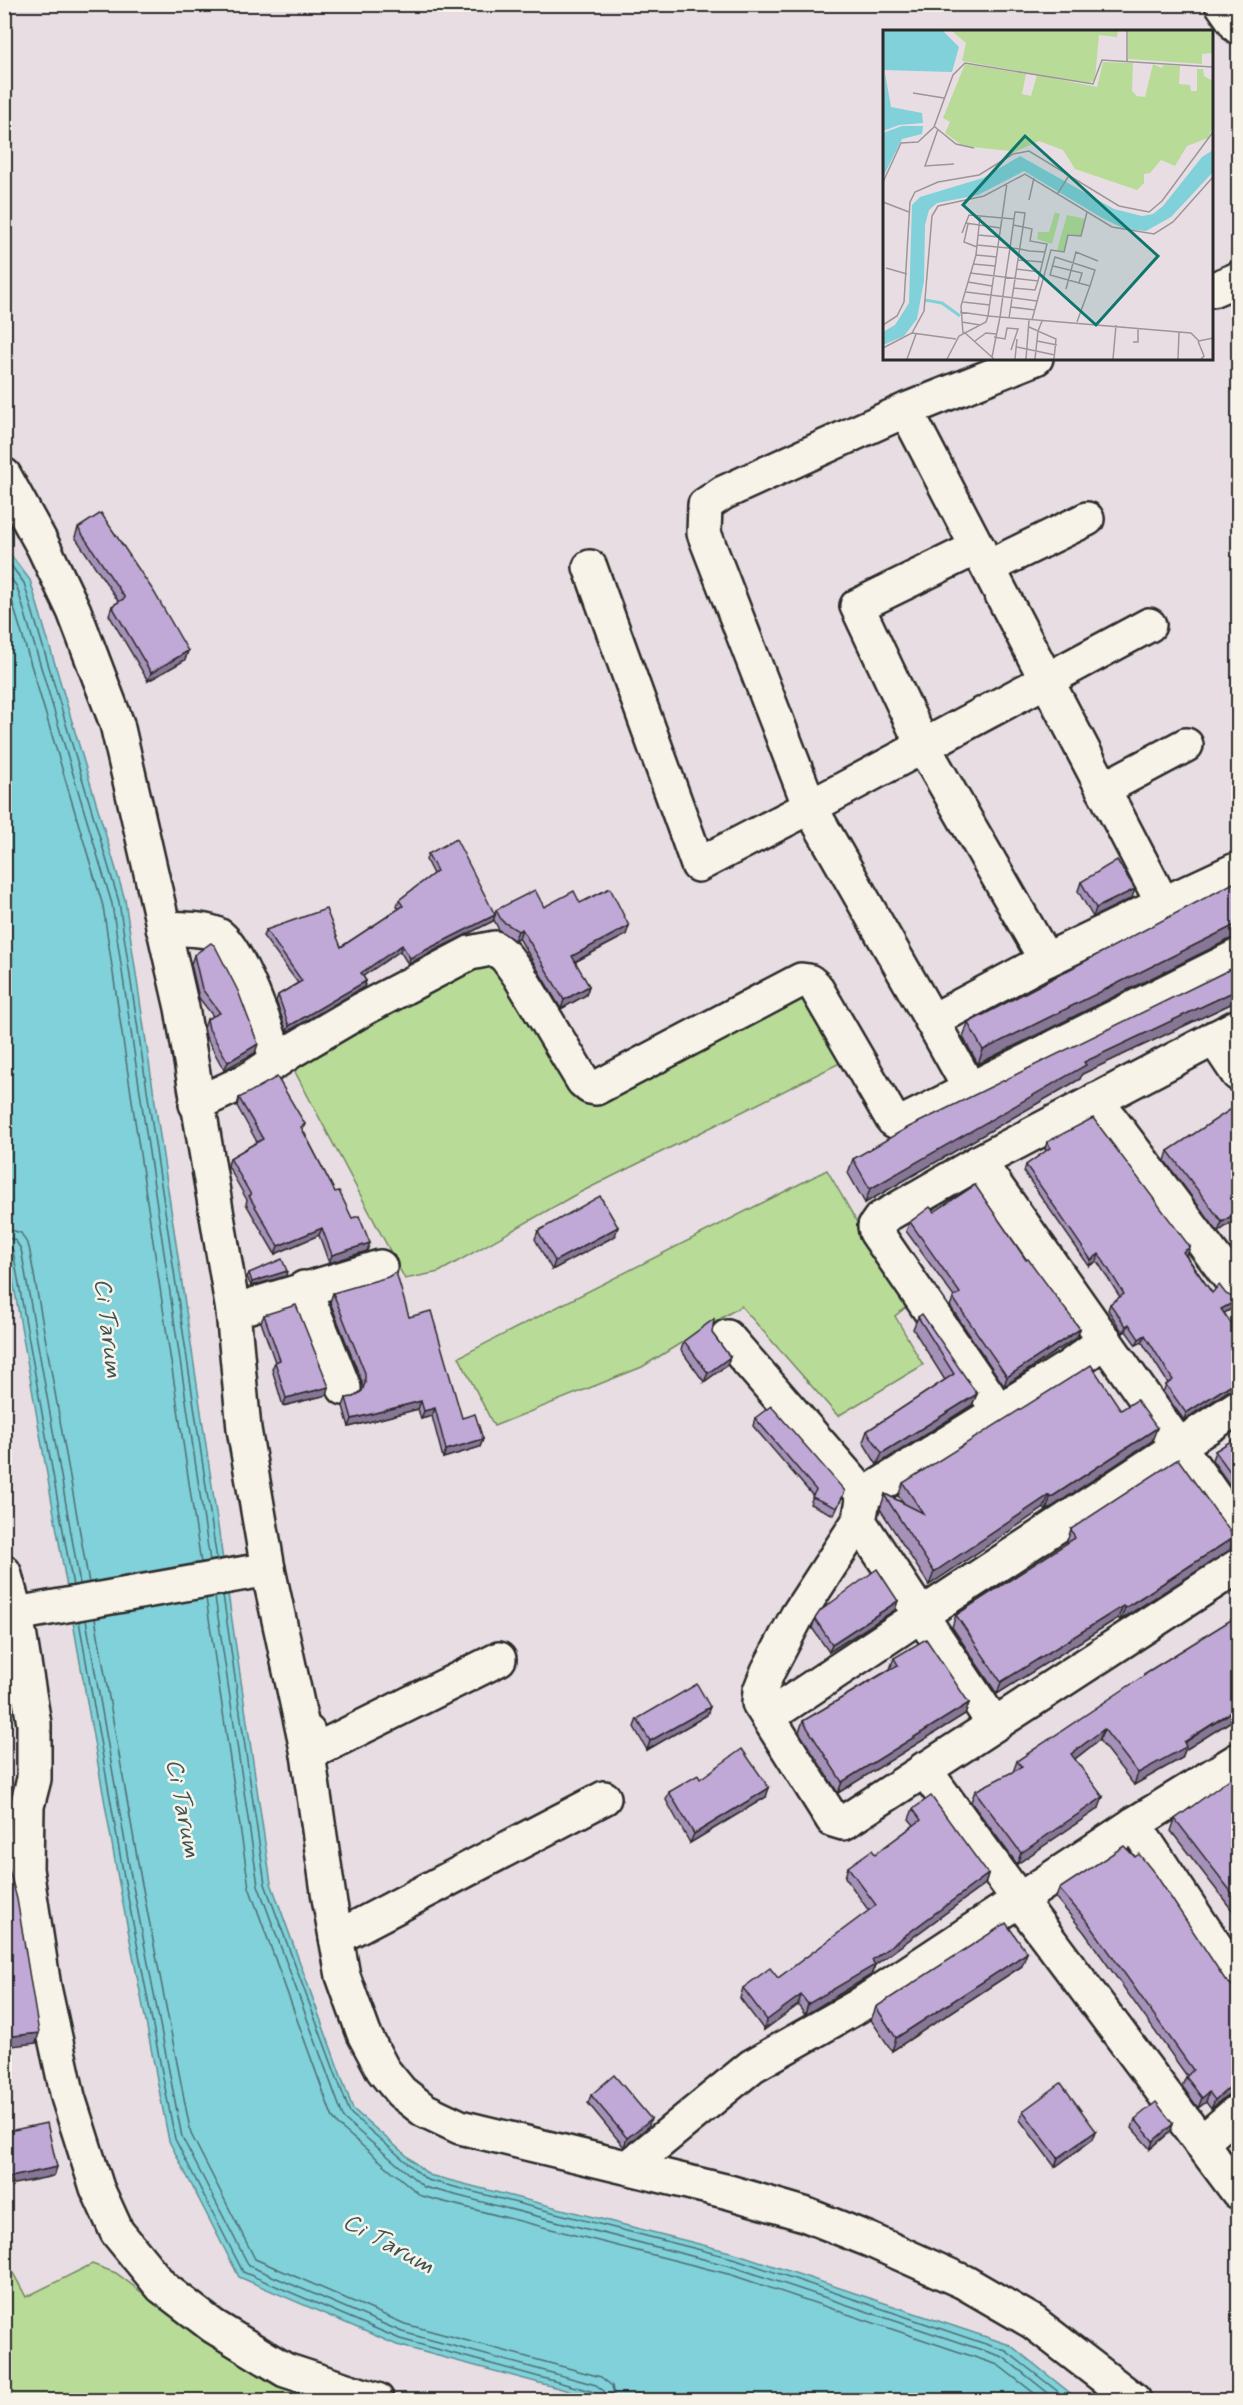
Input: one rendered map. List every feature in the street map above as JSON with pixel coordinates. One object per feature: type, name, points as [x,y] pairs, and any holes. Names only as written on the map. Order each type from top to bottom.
[{"type":"street","points":[[1222,4],[1239,27]]},
{"type":"street","points":[[1213,290],[1239,279]]},
{"type":"street","points":[[961,1073],[810,807],[704,533],[705,505],[723,493],[906,410],[1031,360]]},
{"type":"street","points":[[906,410],[1163,904]]},
{"type":"street","points":[[4,475],[43,546],[74,611],[117,724],[182,1008],[196,1104],[233,1311],[260,1570],[308,1754],[343,1976],[364,2034],[383,2070],[401,2092],[424,2110],[460,2127],[580,2157],[630,2166],[804,2214],[870,2240],[964,2282],[1033,2322],[1134,2400]]},
{"type":"street","points":[[1046,960],[923,746],[857,606],[1087,519]]},
{"type":"street","points":[[590,567],[698,865],[1149,625]]},
{"type":"street","points":[[1103,789],[1186,745]]},
{"type":"street","points":[[932,1021],[1046,960],[1239,869]]},
{"type":"street","points":[[163,928],[219,935],[252,989],[277,1060]]},
{"type":"street","points":[[196,1104],[248,1080],[363,1009],[470,953],[495,948],[507,957],[519,975],[583,1081],[590,1087],[596,1088],[801,980],[809,981],[815,986],[893,1120],[900,1124],[1239,956]]},
{"type":"street","points":[[999,1412],[876,1232],[880,1219],[979,1162],[1226,1032],[1239,1074]]},
{"type":"street","points":[[1096,1101],[1239,1289]]},
{"type":"street","points":[[979,1162],[1239,1530]]},
{"type":"street","points":[[233,1311],[380,1267]]},
{"type":"street","points":[[304,1288],[344,1388]]},
{"type":"street","points":[[727,1337],[862,1508],[921,1615],[994,1724]]},
{"type":"street","points":[[1105,1340],[862,1508],[797,1616],[768,1671],[760,1691],[759,1704],[833,1820],[843,1823],[931,1777],[1114,1657],[1239,1566]]},
{"type":"street","points":[[241,1386],[262,1440],[281,1522],[306,1673],[309,1715],[308,1754]]},
{"type":"street","points":[[768,1718],[1178,1445],[1239,1407]]},
{"type":"street","points":[[23,1613],[260,1570]]},
{"type":"street","points":[[4,1572],[23,1613],[34,1724],[35,1769],[27,1806],[26,1859],[34,1926],[44,1987],[68,2097],[97,2188],[117,2232],[162,2287],[213,2326],[285,2370],[377,2400]]},
{"type":"street","points":[[865,1835],[994,1724],[1239,1586]]},
{"type":"street","points":[[308,1754],[499,1659]]},
{"type":"street","points":[[630,2166],[752,2066],[858,2006],[1134,1824],[1239,1760]]},
{"type":"street","points":[[931,1777],[1020,1901],[1239,2192]]},
{"type":"street","points":[[336,1938],[604,1798]]},
{"type":"street","points":[[1134,1824],[1239,1980]]},
{"type":"street","points":[[1201,2143],[1239,2111]]},
{"type":"green space","points":[[495,955],[589,1097],[807,989],[846,1060],[573,1196],[439,1272],[405,1279],[293,1068],[416,992]]},
{"type":"green space","points":[[827,1170],[906,1307],[895,1316],[923,1365],[838,1416],[741,1306],[642,1367],[494,1426],[459,1357]]},
{"type":"green space","points":[[4,2256],[26,2297],[92,2264],[116,2273],[196,2333],[318,2398],[315,2400],[5,2400]]},
{"type":"water","name":"Ci Tarum","points":[[4,546],[30,580],[125,900],[271,1883],[353,2109],[429,2175],[738,2254],[1010,2345],[1079,2400],[603,2400],[397,2345],[239,2277],[169,2141],[118,1878],[5,1235]]},
{"type":"building","points":[[101,513],[154,592],[188,651],[151,673],[112,606],[125,598],[78,528]]},
{"type":"building","points":[[456,839],[495,915],[410,958],[402,945],[361,973],[366,981],[289,1026],[278,995],[302,981],[266,930],[326,909],[341,947],[403,906],[399,900],[437,871],[428,854]]},
{"type":"building","points":[[1117,860],[1135,889],[1096,908],[1081,882]]},
{"type":"building","points":[[1239,880],[1239,924],[983,1050],[968,1023]]},
{"type":"building","points":[[610,888],[629,926],[572,956],[589,986],[564,1000],[522,929],[518,931],[502,921],[496,910],[535,890],[544,907],[574,891],[580,903]]},
{"type":"building","points":[[211,943],[215,946],[238,991],[258,1044],[228,1062],[209,1029],[207,1019],[220,1013],[202,989],[194,955]]},
{"type":"building","points":[[1239,965],[1239,989],[1084,1062],[1086,1065],[870,1189],[853,1159],[907,1128]]},
{"type":"building","points":[[277,1077],[305,1124],[301,1127],[335,1192],[339,1191],[352,1218],[359,1216],[370,1243],[332,1255],[322,1228],[278,1246],[249,1196],[251,1195],[230,1158],[263,1139],[239,1098]]},
{"type":"building","points":[[1239,1104],[1239,1211],[1222,1222],[1168,1151]]},
{"type":"building","points":[[1093,1118],[1190,1247],[1183,1252],[1212,1293],[1219,1285],[1226,1294],[1238,1300],[1221,1309],[1239,1335],[1239,1383],[1230,1385],[1186,1413],[1166,1385],[1173,1380],[1145,1335],[1139,1339],[1129,1324],[1126,1326],[1110,1304],[1124,1294],[1099,1254],[1091,1260],[1026,1165],[1050,1148],[1047,1142]]},
{"type":"building","points":[[975,1185],[1026,1260],[1028,1259],[1080,1329],[1007,1377],[953,1298],[960,1293],[910,1222],[930,1207],[934,1212]]},
{"type":"building","points":[[600,1196],[618,1227],[555,1261],[538,1231]]},
{"type":"building","points":[[282,1259],[287,1271],[252,1282],[249,1273]]},
{"type":"building","points":[[396,1272],[409,1317],[431,1311],[462,1418],[475,1414],[483,1439],[446,1450],[435,1408],[424,1411],[421,1401],[352,1419],[346,1398],[354,1397],[362,1391],[365,1373],[333,1293],[388,1277]]},
{"type":"building","points":[[296,1305],[329,1387],[286,1398],[275,1362],[280,1360],[264,1315]]},
{"type":"building","points":[[922,1314],[977,1394],[882,1453],[867,1431],[954,1374],[918,1317]]},
{"type":"building","points":[[714,1319],[712,1333],[730,1357],[708,1373],[684,1341]]},
{"type":"building","points":[[1091,1365],[1121,1410],[1137,1400],[1157,1428],[1050,1498],[1049,1495],[934,1572],[885,1494],[923,1513],[903,1483]]},
{"type":"building","points":[[771,1406],[845,1491],[837,1508],[812,1497],[816,1490],[755,1418]]},
{"type":"building","points":[[1239,1436],[1239,1484],[1215,1451]]},
{"type":"building","points":[[1178,1459],[1234,1537],[1125,1608],[1123,1606],[1001,1682],[956,1615],[1075,1538],[1071,1529]]},
{"type":"building","points":[[877,1569],[898,1601],[832,1644],[815,1619],[816,1617],[820,1611]]},
{"type":"building","points":[[1239,1615],[1239,1707],[1184,1742],[1186,1747],[1138,1773],[1104,1729],[1071,1754],[1103,1797],[1021,1853],[975,1791],[1022,1767],[1017,1761],[1144,1674]]},
{"type":"building","points":[[926,1639],[969,1703],[842,1782],[803,1721],[898,1665],[894,1658]]},
{"type":"building","points":[[697,1684],[710,1707],[650,1741],[637,1719]]},
{"type":"building","points":[[742,1749],[769,1788],[694,1834],[669,1792],[698,1775],[700,1779]]},
{"type":"building","points":[[1235,1775],[1239,1781],[1239,1902],[1175,1819]]},
{"type":"building","points":[[931,1796],[988,1874],[872,1960],[875,1965],[808,2004],[801,1995],[767,2020],[743,1988],[770,1968],[778,1978],[876,1905],[848,1867],[872,1850],[875,1854],[921,1820],[913,1809]]},
{"type":"building","points":[[1124,1846],[1135,1857],[1139,1854],[1156,1875],[1226,1981],[1239,1988],[1239,2004],[1235,2006],[1239,2011],[1239,2058],[1232,2063],[1239,2072],[1239,2083],[1230,2087],[1215,2100],[1209,2092],[1202,2098],[1186,2077],[1193,2070],[1088,1922],[1059,1889]]},
{"type":"building","points":[[4,1851],[17,1899],[39,2033],[4,2037]]},
{"type":"building","points":[[1006,1923],[1027,1953],[896,2038],[876,2007]]},
{"type":"building","points":[[614,2075],[651,2119],[627,2138],[591,2095]]},
{"type":"building","points":[[1061,2083],[1096,2131],[1058,2158],[1023,2111]]},
{"type":"building","points":[[1156,2102],[1173,2124],[1153,2141],[1135,2119]]},
{"type":"building","points":[[47,2123],[57,2167],[6,2178],[4,2132]]}]
